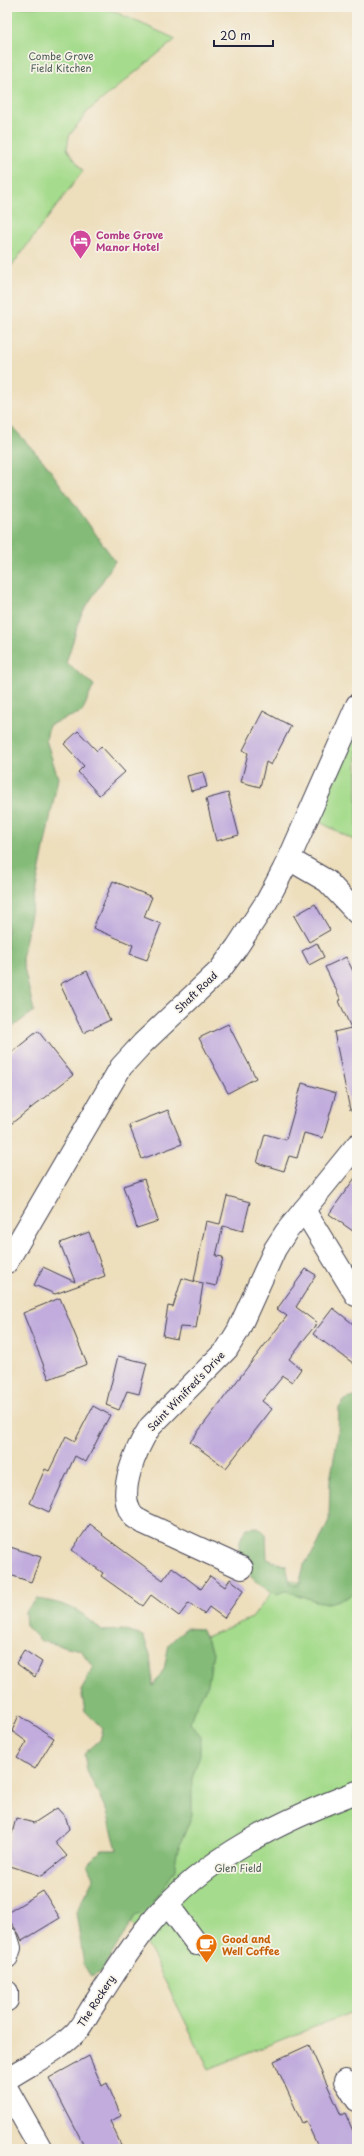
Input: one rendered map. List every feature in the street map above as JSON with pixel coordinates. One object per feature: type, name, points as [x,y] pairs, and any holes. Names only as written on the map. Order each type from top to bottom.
[{"type":"street","name":"Shaft Road","points":[[7,1262],[122,1067],[143,1043],[220,970],[267,901],[289,860],[357,705]]},
{"type":"street","points":[[289,860],[327,881],[357,913]]},
{"type":"street","name":"Saint Winifred's Drive","points":[[242,1568],[144,1523],[133,1516],[128,1504],[126,1490],[133,1460],[150,1427],[216,1362],[227,1349],[238,1332],[275,1249],[304,1210],[357,1145]]},
{"type":"street","points":[[304,1210],[356,1294]]},
{"type":"street","name":"The Rockery","points":[[7,2079],[47,2054],[76,2031],[126,1955],[155,1918],[193,1881],[226,1857],[258,1837],[293,1819],[357,1792]]},
{"type":"street","points":[[168,1905],[197,1944]]},
{"type":"street","points":[[7,1938],[10,1948],[7,1957]]},
{"type":"street","points":[[7,1992],[7,2000]]},
{"type":"street","points":[[345,2081],[357,2100]]},
{"type":"street","points":[[7,2089],[41,2149]]},
{"type":"green space","name":"Combe Grove Field Kitchen","points":[[7,7],[104,7],[176,39],[88,111],[69,136],[67,149],[83,171],[7,272]]},
{"type":"green space","points":[[7,421],[45,463],[115,561],[81,615],[66,663],[94,685],[82,712],[49,725],[46,740],[58,778],[22,959],[34,1011],[7,1031]]},
{"type":"green space","points":[[357,732],[357,842],[316,820]]},
{"type":"green space","points":[[357,1396],[357,1591],[346,1598],[325,1604],[286,1591],[277,1594],[259,1584],[244,1568],[240,1558],[239,1548],[241,1538],[247,1528],[258,1527],[266,1534],[267,1559],[286,1566],[290,1583],[299,1585],[304,1565],[317,1546],[329,1520],[330,1481],[338,1435],[339,1408],[345,1400]]},
{"type":"green space","name":"Glen Field","points":[[357,1569],[357,2010],[209,2069],[151,1953],[112,1891],[203,1638],[252,1618],[281,1580],[334,1585]]},
{"type":"green space","points":[[37,1599],[57,1603],[73,1609],[87,1617],[102,1631],[122,1630],[143,1636],[150,1654],[153,1686],[164,1669],[169,1644],[186,1628],[201,1629],[213,1652],[208,1684],[194,1710],[190,1722],[200,1735],[200,1754],[192,1779],[192,1815],[175,1857],[175,1870],[147,1912],[135,1916],[101,1972],[91,1977],[84,1965],[76,1912],[94,1877],[88,1864],[102,1850],[117,1850],[107,1812],[87,1771],[84,1754],[100,1740],[103,1729],[85,1711],[81,1690],[93,1668],[81,1650],[41,1641],[26,1626],[25,1612]]},
{"type":"building","points":[[263,711],[291,726],[271,765],[266,762],[260,787],[241,782],[248,753],[243,750]]},
{"type":"building","points":[[78,731],[97,751],[101,746],[125,772],[99,795],[78,772],[84,766],[64,744]]},
{"type":"building","points":[[203,772],[207,787],[191,791],[187,776]]},
{"type":"building","points":[[228,793],[239,835],[216,841],[206,799]]},
{"type":"building","points":[[113,881],[152,897],[144,917],[161,924],[147,960],[130,954],[133,945],[93,928]]},
{"type":"building","points":[[315,904],[330,930],[309,942],[294,916]]},
{"type":"building","points":[[317,943],[324,957],[309,965],[302,951]]},
{"type":"building","points":[[346,957],[357,979],[357,1109],[350,1110],[334,1032],[351,1028],[339,1001],[341,1000],[325,967]]},
{"type":"building","points":[[87,971],[110,1020],[83,1033],[60,984]]},
{"type":"building","points":[[228,1024],[256,1078],[228,1093],[199,1038]]},
{"type":"building","points":[[38,1031],[73,1075],[7,1127],[7,1056]]},
{"type":"building","points":[[302,1083],[336,1093],[323,1138],[304,1133],[297,1158],[289,1156],[284,1171],[257,1163],[265,1134],[286,1140]]},
{"type":"building","points":[[168,1110],[182,1144],[142,1159],[129,1125]]},
{"type":"building","points":[[357,1175],[357,1234],[329,1214]]},
{"type":"building","points":[[144,1179],[158,1221],[137,1228],[123,1186]]},
{"type":"building","points":[[227,1196],[250,1202],[243,1231],[223,1226],[216,1256],[223,1257],[216,1286],[194,1281],[206,1221],[220,1224]]},
{"type":"building","points":[[89,1232],[105,1276],[55,1294],[34,1285],[43,1267],[75,1282],[60,1243]]},
{"type":"building","points":[[306,1269],[316,1275],[296,1307],[317,1323],[289,1359],[301,1369],[292,1382],[283,1376],[262,1401],[272,1409],[226,1468],[190,1442],[287,1316],[277,1309]]},
{"type":"building","points":[[182,1278],[203,1284],[196,1328],[180,1327],[177,1339],[163,1336],[168,1306],[173,1307]]},
{"type":"building","points":[[60,1298],[87,1364],[49,1379],[23,1313]]},
{"type":"building","points":[[333,1308],[357,1327],[357,1366],[313,1334]]},
{"type":"building","points":[[118,1356],[147,1363],[139,1394],[127,1391],[119,1410],[106,1405]]},
{"type":"building","points":[[93,1406],[110,1415],[86,1462],[75,1456],[49,1512],[30,1503],[45,1469],[49,1471],[66,1436],[75,1441]]},
{"type":"building","points":[[90,1524],[103,1534],[102,1535],[163,1580],[172,1567],[201,1589],[210,1576],[225,1587],[230,1579],[244,1590],[224,1618],[209,1607],[204,1614],[189,1603],[179,1616],[151,1595],[143,1606],[101,1576],[103,1573],[72,1550]]},
{"type":"building","points":[[7,1546],[41,1557],[31,1582],[7,1574]]},
{"type":"building","points":[[24,1650],[42,1662],[35,1677],[16,1663]]},
{"type":"building","points":[[19,1715],[54,1738],[35,1769],[17,1758],[27,1742],[12,1731]]},
{"type":"building","points":[[57,1808],[66,1818],[69,1829],[55,1842],[67,1856],[42,1876],[7,1865],[7,1853],[16,1818],[34,1823]]},
{"type":"building","points":[[43,1891],[60,1918],[22,1941],[7,1917],[7,1913]]},
{"type":"building","points":[[309,2045],[341,2115],[345,2113],[357,2140],[357,2149],[319,2149],[306,2121],[302,2123],[274,2061]]},
{"type":"building","points":[[89,2056],[102,2086],[107,2083],[121,2116],[110,2121],[123,2149],[86,2149],[49,2078]]},
{"type":"place","name":"Combe Grove Manor Hotel","points":[[81,260]]},
{"type":"place","name":"Good and Well Coffee","points":[[207,1964]]}]
